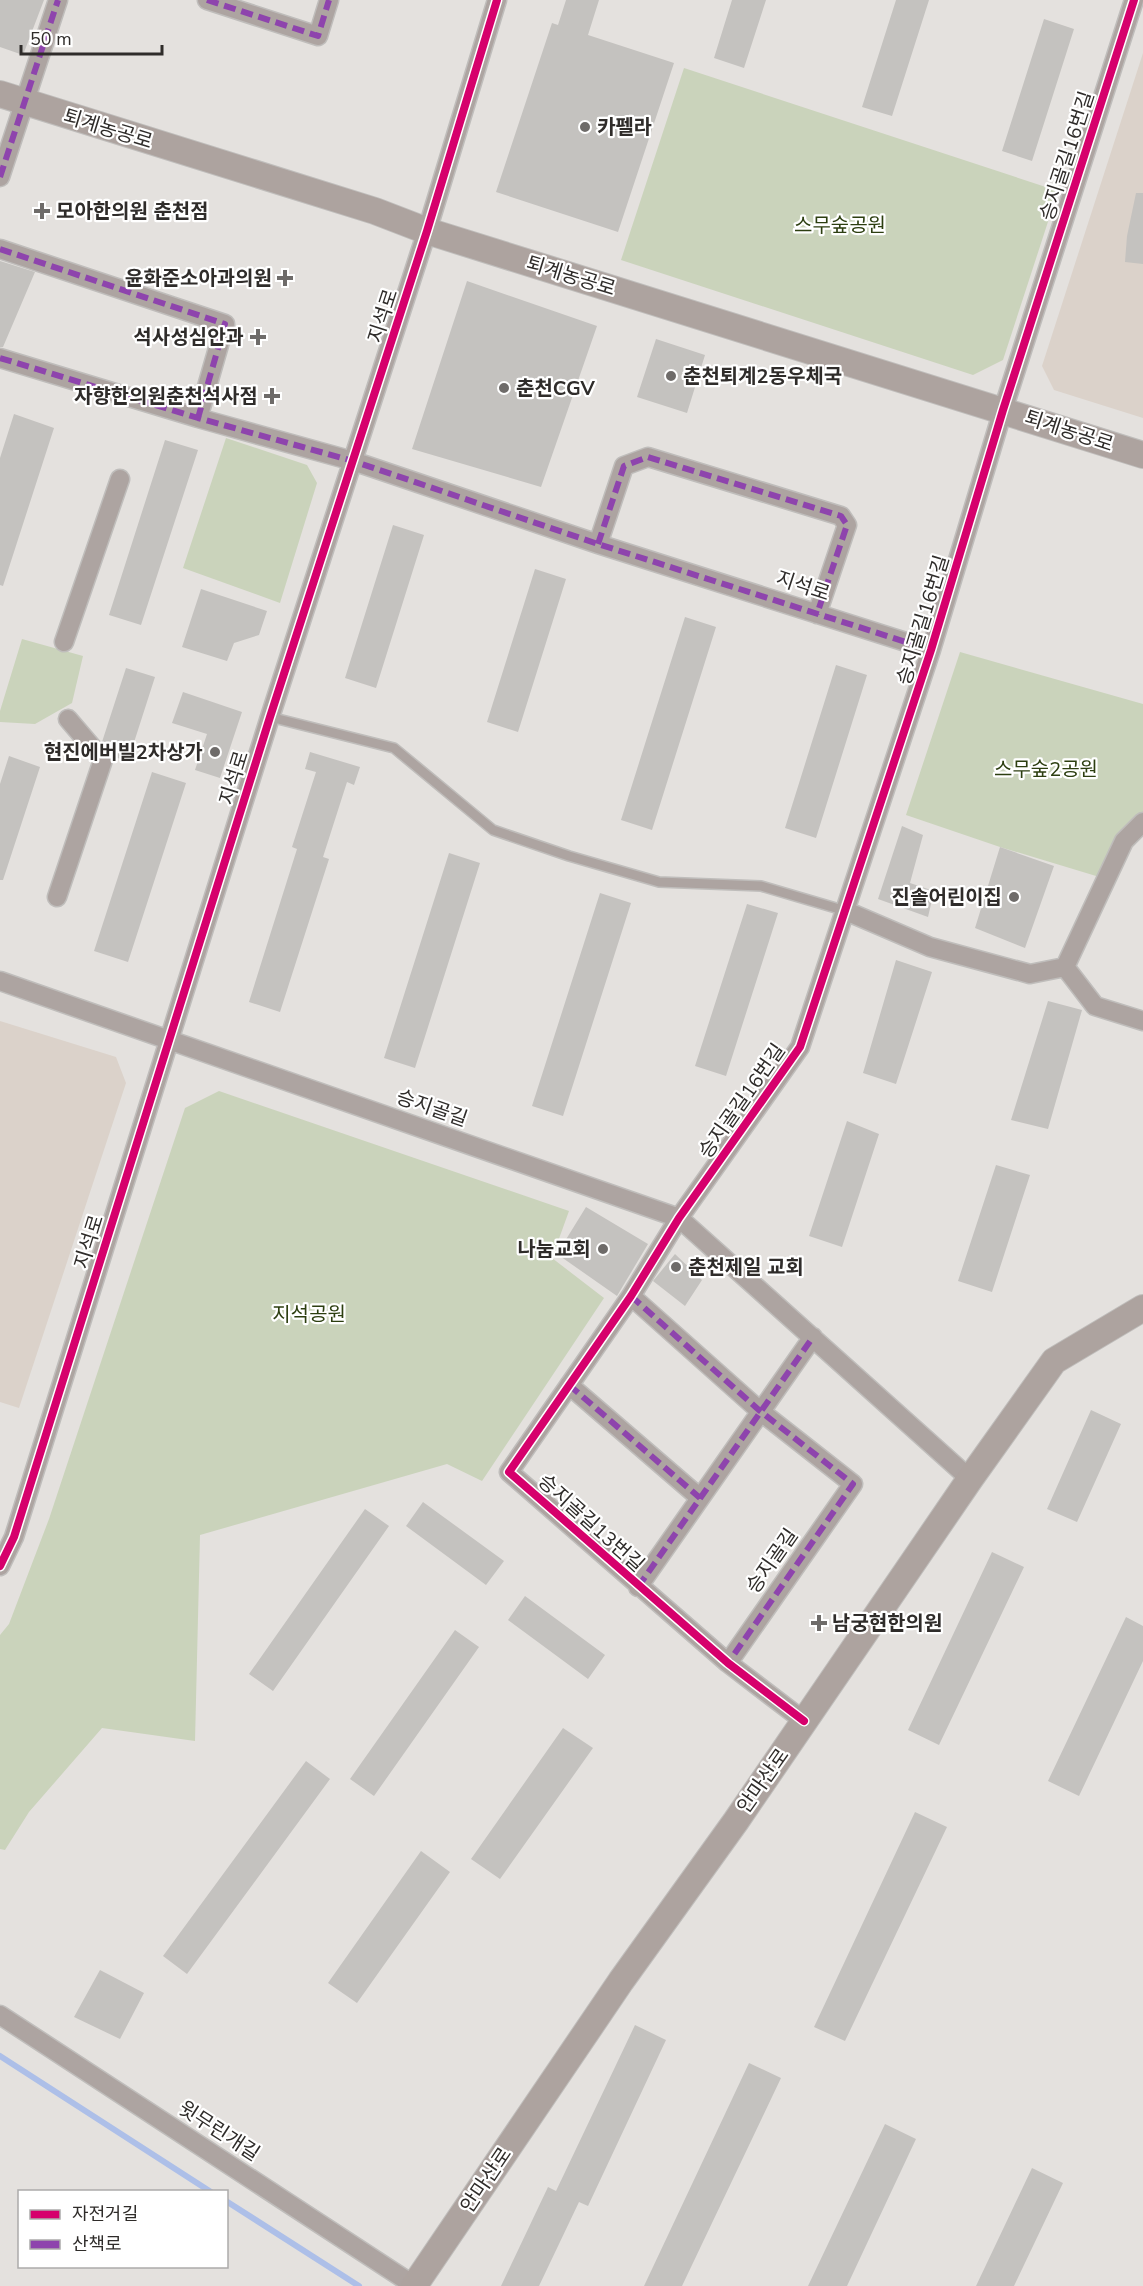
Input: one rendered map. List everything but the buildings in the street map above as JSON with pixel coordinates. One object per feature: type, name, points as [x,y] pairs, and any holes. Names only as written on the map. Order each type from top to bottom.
[{"type":"street","points":[[0,177],[12,98],[58,0]]},
{"type":"street","points":[[207,0],[318,36],[329,0]]},
{"type":"street","name":"지석로","points":[[0,1566],[14,1537],[270,717],[427,231],[497,0]]},
{"type":"street","name":"승지골길16번길","points":[[679,1218],[800,1047],[931,650],[1003,410],[1134,0]]},
{"type":"street","name":"퇴계농공로","points":[[12,98],[363,208],[427,231],[1143,455]]},
{"type":"street","points":[[0,249],[225,324],[198,418]]},
{"type":"street","points":[[0,358],[198,418],[353,461]]},
{"type":"street","points":[[598,544],[624,466],[648,457],[841,516],[847,525],[818,614]]},
{"type":"street","name":"지석로","points":[[353,461],[598,544],[931,650]]},
{"type":"street","points":[[64,642],[120,479]]},
{"type":"street","points":[[57,897],[103,760],[68,719]]},
{"type":"street","points":[[1065,967],[1124,841],[1143,822]]},
{"type":"street","points":[[846,911],[930,947],[1030,974],[1065,967]]},
{"type":"street","points":[[1065,967],[1095,1006],[1143,1021]]},
{"type":"street","name":"승지골길","points":[[0,981],[679,1218],[970,1479]]},
{"type":"street","name":"승지골길13번길","points":[[679,1218],[631,1296],[509,1472],[638,1587],[728,1663],[804,1721]]},
{"type":"street","points":[[631,1296],[760,1411]]},
{"type":"street","name":"안마산로","points":[[414,2286],[621,1981],[1054,1361],[1143,1308]]},
{"type":"street","points":[[638,1587],[813,1337]]},
{"type":"street","points":[[569,1385],[700,1498]]},
{"type":"street","name":"승지골길","points":[[728,1663],[853,1484],[760,1411]]},
{"type":"street","name":"윗무린개길","points":[[0,2014],[414,2286]]},
{"type":"lane","points":[[270,717],[394,748],[493,830],[569,856],[659,882],[761,886],[846,911]]},
{"type":"shaded area","points":[[1143,53],[1143,418],[1054,390],[1042,366]]},
{"type":"shaded area","points":[[0,1021],[116,1057],[126,1083],[19,1408],[0,1402]]},
{"type":"green space","name":"스무숲공원","points":[[684,68],[1058,191],[1003,360],[973,375],[621,260]]},
{"type":"green space","points":[[226,438],[307,465],[317,483],[280,603],[183,568]]},
{"type":"green space","points":[[22,639],[83,656],[72,703],[35,724],[0,722],[0,711]]},
{"type":"green space","name":"스무숲2공원","points":[[960,652],[1143,704],[1143,822],[1106,879],[1000,847],[906,815]]},
{"type":"green space","name":"지석공원","points":[[219,1091],[569,1211],[552,1258],[604,1298],[482,1481],[447,1464],[200,1535],[195,1741],[102,1728],[29,1812],[5,1850],[0,1849],[0,1635],[9,1624],[49,1519],[185,1108]]},
{"type":"waterway","points":[[0,2056],[208,2190]]},
{"type":"waterway","points":[[228,2202],[359,2286]]},
{"type":"marked path","points":[[0,177],[58,0]]},
{"type":"marked path","points":[[207,0],[318,36],[329,0]]},
{"type":"marked path","points":[[0,249],[225,324],[198,418]]},
{"type":"marked path","points":[[0,358],[198,418],[353,461],[598,544],[931,650]]},
{"type":"marked path","points":[[598,544],[624,466],[648,457],[841,516],[847,525],[817,614]]},
{"type":"marked path","points":[[631,1296],[760,1411],[853,1484],[728,1663]]},
{"type":"marked path","points":[[638,1587],[813,1337]]},
{"type":"marked path","points":[[569,1385],[700,1498]]},
{"type":"cycle path","points":[[0,1566],[14,1537],[270,717],[427,231],[497,0]]},
{"type":"cycle path","points":[[804,1721],[728,1663],[509,1472],[631,1296],[679,1218],[800,1047],[931,650],[1003,410],[1134,0]]},
{"type":"place","name":"카펠라","points":[[585,127]]},
{"type":"place","name":"모아한의원 춘천점","points":[[42,211]]},
{"type":"place","name":"윤화준소아과의원","points":[[285,278]]},
{"type":"place","name":"석사성심안과","points":[[258,337]]},
{"type":"place","name":"춘천퇴계2동우체국","points":[[671,376]]},
{"type":"place","name":"춘천CGV","points":[[504,388]]},
{"type":"place","name":"자향한의원춘천석사점","points":[[272,396]]},
{"type":"place","name":"현진에버빌2차상가","points":[[215,752]]},
{"type":"place","name":"진솔어린이집","points":[[1014,897]]},
{"type":"place","name":"나눔교회","points":[[603,1249]]},
{"type":"place","name":"춘천제일 교회","points":[[676,1267]]},
{"type":"place","name":"남궁현한의원","points":[[819,1623]]}]
